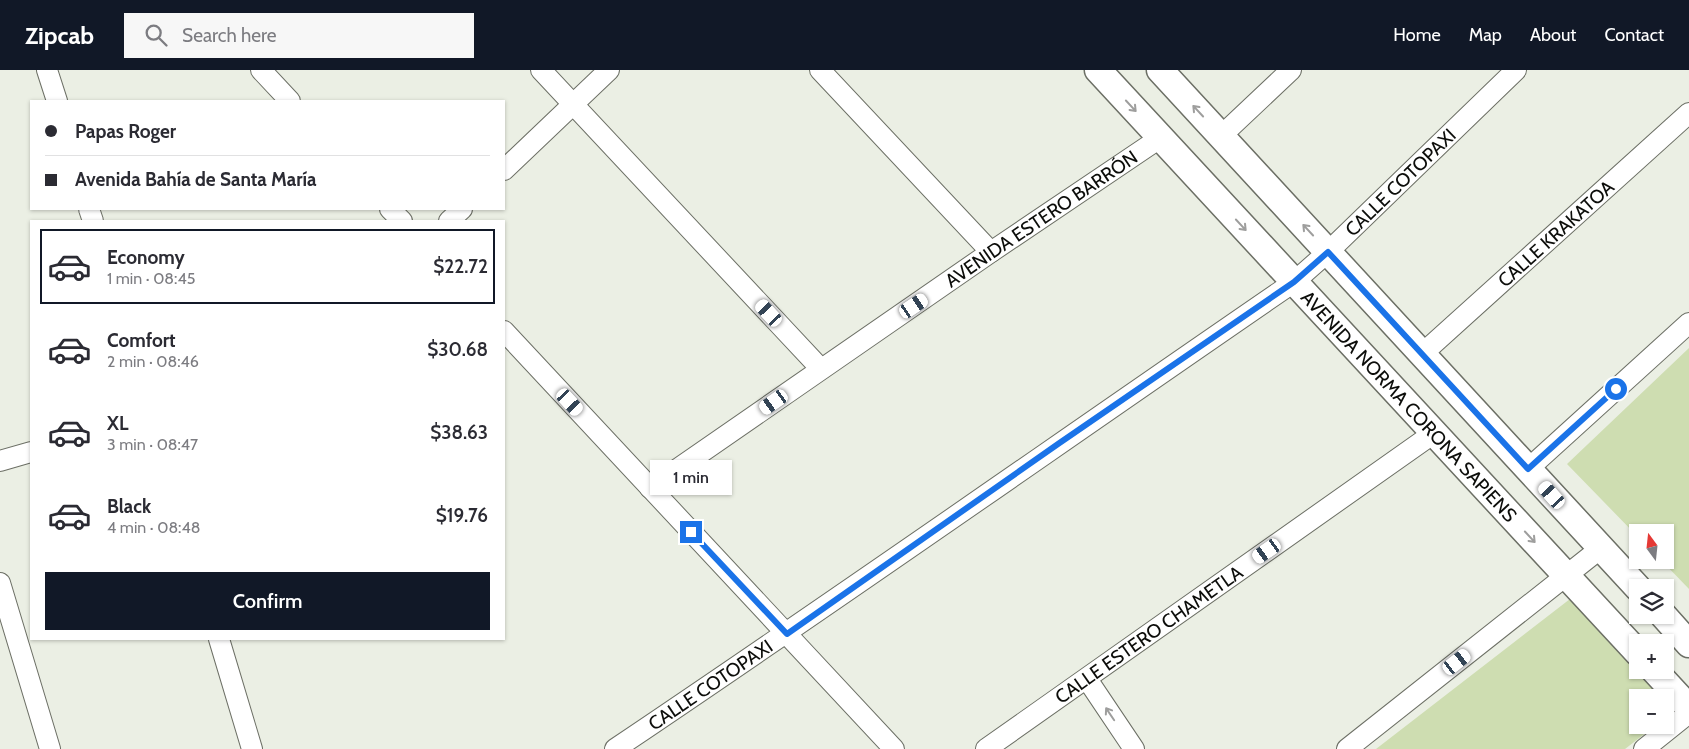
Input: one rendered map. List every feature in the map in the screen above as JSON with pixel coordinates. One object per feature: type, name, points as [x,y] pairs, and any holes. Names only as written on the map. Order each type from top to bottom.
[{"type":"street","points":[[47,70],[56,100]]},
{"type":"street","points":[[261,70],[289,100]]},
{"type":"street","points":[[541,70],[821,369]]},
{"type":"street","points":[[505,169],[609,70]]},
{"type":"street","points":[[820,70],[991,252]]},
{"type":"street","name":"AVENIDA NORMA CORONA SAPIENS","points":[[1098,70],[1629,642]]},
{"type":"street","points":[[1160,70],[1630,579]]},
{"type":"street","points":[[1221,136],[1291,70]]},
{"type":"street","name":"CALLE COTOPAXI","points":[[615,749],[787,634],[1058,444],[1294,282],[1328,252],[1516,70]]},
{"type":"street","name":"CALLE KRAKATOA","points":[[1422,354],[1689,113]]},
{"type":"street","name":"AVENIDA ESTERO BARRÓN","points":[[650,488],[991,252],[1160,138]]},
{"type":"street","points":[[391,210],[401,220]]},
{"type":"street","points":[[450,220],[461,210]]},
{"type":"street","points":[[1528,469],[1689,323]]},
{"type":"street","points":[[505,331],[894,749]]},
{"type":"street","name":"CALLE ESTERO CHAMETLA","points":[[986,749],[1087,680],[1434,433]]},
{"type":"street","points":[[0,461],[30,452]]},
{"type":"street","points":[[1346,749],[1601,548]]},
{"type":"street","points":[[0,583],[50,749]]},
{"type":"street","points":[[1671,624],[1689,644]]},
{"type":"street","points":[[219,640],[252,749]]},
{"type":"street","points":[[1662,679],[1689,708]]},
{"type":"street","points":[[1087,680],[1134,749]]},
{"type":"street","points":[[1644,749],[1689,713]]},
{"type":"green space","points":[[1689,348],[1689,589],[1670,569],[1674,569],[1674,524],[1629,524],[1629,528],[1567,464]]},
{"type":"green space","points":[[1570,599],[1629,663],[1629,679],[1643,679],[1653,689],[1629,689],[1629,734],[1644,734],[1625,749],[1376,749]]},
{"type":"route","points":[[691,532],[787,634],[1058,444],[1294,282],[1328,252],[1528,469],[1616,389]]}]
